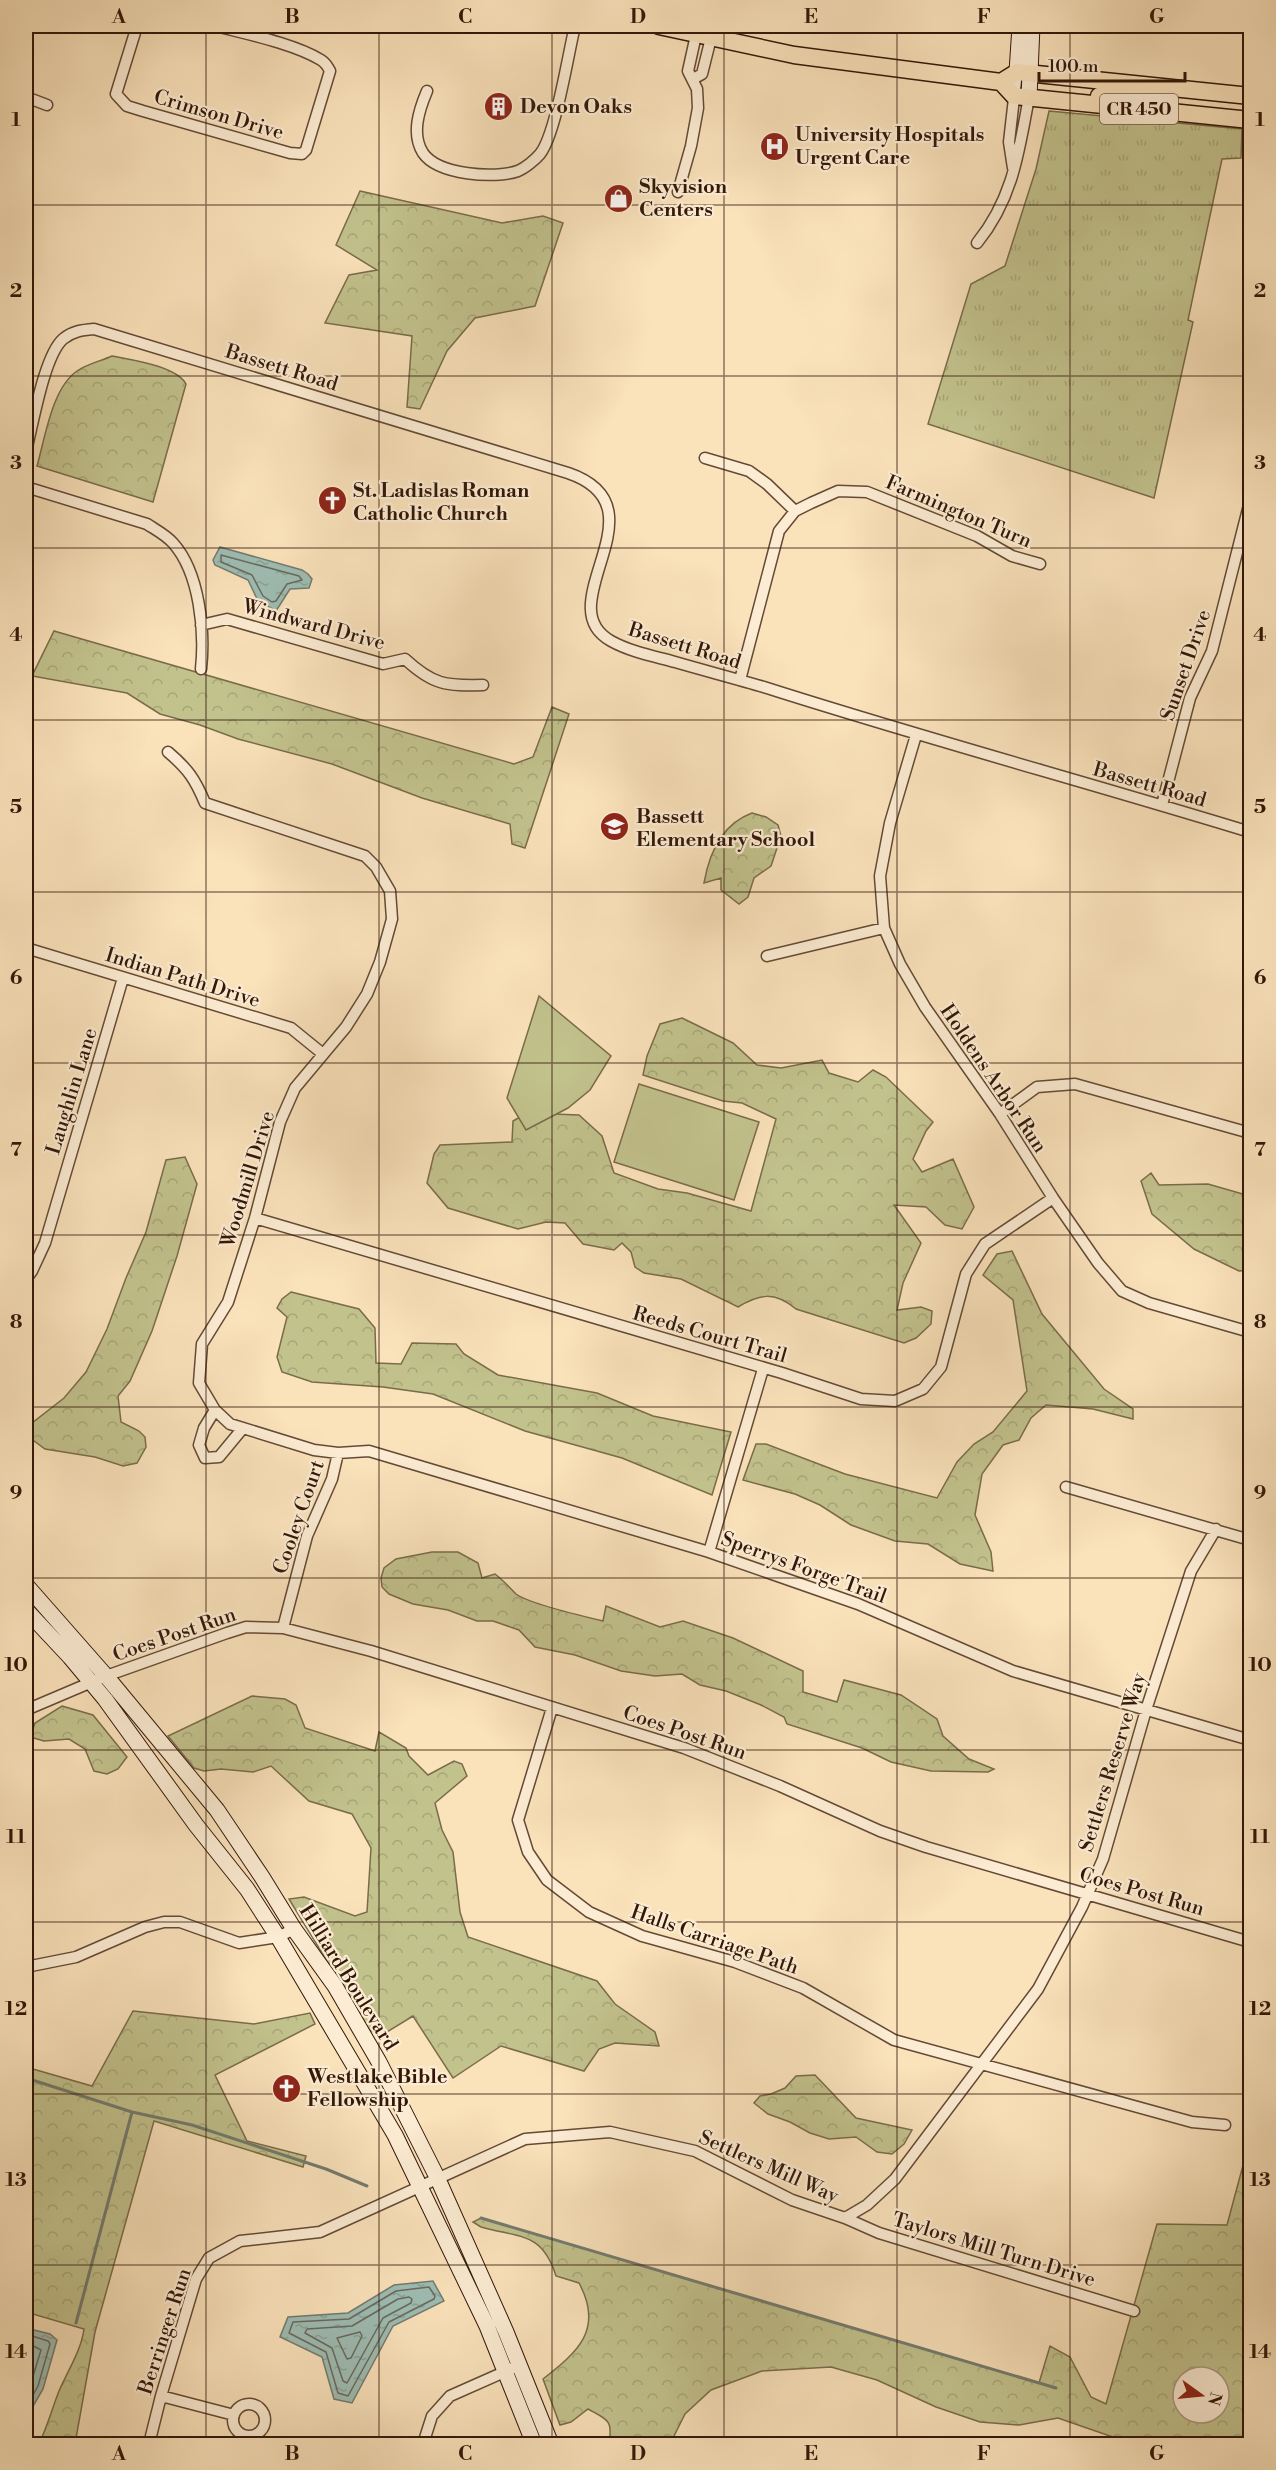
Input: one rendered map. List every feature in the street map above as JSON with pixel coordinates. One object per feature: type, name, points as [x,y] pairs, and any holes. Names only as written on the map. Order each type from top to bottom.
[{"type":"main road","points":[[659,26],[705,31],[794,55],[1024,86]]},
{"type":"main road","points":[[1020,26],[1024,86]]},
{"type":"main road","points":[[1024,86],[1032,26]]},
{"type":"main road","name":"CR 450","points":[[1024,86],[1096,96],[1136,95],[1157,98],[1173,88],[1251,96]]},
{"type":"main road","name":"CR 450","points":[[1024,86],[1251,120]]},
{"type":"main road","name":"Hilliard Boulevard","points":[[26,1585],[100,1678],[217,1810],[294,1929],[341,1996],[379,2062],[437,2177],[520,2365],[551,2445]]},
{"type":"main road","name":"Hilliard Boulevard","points":[[26,1610],[100,1678],[196,1825],[247,1889],[278,1937],[395,2135],[488,2326],[534,2445]]},
{"type":"street","name":"Crimson Drive","points":[[137,26],[116,94],[123,102],[154,114],[290,153],[302,154],[306,150],[330,71],[328,67],[323,61],[239,29]]},
{"type":"street","points":[[216,26],[239,29]]},
{"type":"street","points":[[427,91],[421,106],[416,131],[423,152],[430,160],[439,166],[488,176],[520,170],[539,155],[543,148],[552,124],[575,26]]},
{"type":"street","points":[[678,192],[692,146],[698,108],[698,96],[688,71],[705,31]]},
{"type":"street","points":[[977,243],[1002,206],[1022,146],[1024,86]]},
{"type":"street","points":[[26,97],[47,105]]},
{"type":"street","name":"Bassett Road","points":[[26,451],[50,359],[62,340],[76,331],[94,329],[567,472],[587,479],[602,495],[609,512],[610,529],[591,600],[592,621],[608,639],[636,652],[740,680],[916,735],[1251,832]]},
{"type":"street","points":[[705,458],[749,471],[767,484],[795,511]]},
{"type":"street","points":[[26,488],[147,524],[165,535],[188,566],[193,581],[201,625],[203,650],[201,669]]},
{"type":"street","name":"Farmington Turn","points":[[740,680],[779,531],[795,511],[838,491],[867,492],[977,536],[1012,556],[1040,564]]},
{"type":"street","name":"Sunset Drive","points":[[1162,805],[1190,698],[1212,651],[1251,501]]},
{"type":"street","name":"Windward Drive","points":[[201,625],[227,619],[383,664],[405,659],[420,673],[447,686],[483,685]]},
{"type":"street","name":"Holdens Arbor Run","points":[[916,735],[890,823],[880,876],[884,928],[900,964],[925,1007],[1000,1114],[1053,1198],[1098,1263],[1122,1291],[1149,1303],[1251,1332]]},
{"type":"street","name":"Woodmill Drive","points":[[168,752],[186,768],[195,780],[205,803],[365,856],[376,867],[390,891],[392,919],[380,962],[367,994],[346,1027],[296,1088],[280,1122],[255,1218],[228,1302],[202,1344],[200,1383],[215,1410]]},
{"type":"street","points":[[767,956],[884,928]]},
{"type":"street","name":"Indian Path Drive","points":[[26,948],[291,1028],[323,1054]]},
{"type":"street","name":"Laughlin Lane","points":[[26,1279],[45,1243],[123,978]]},
{"type":"street","points":[[1000,1114],[1037,1087],[1075,1084],[1251,1133]]},
{"type":"street","name":"Reeds Court Trail","points":[[255,1218],[861,1399],[895,1401],[923,1389],[941,1367],[966,1274],[985,1244],[1053,1198]]},
{"type":"street","points":[[709,1552],[763,1368]]},
{"type":"street","points":[[215,1410],[204,1428],[199,1445],[205,1458],[219,1456],[243,1428]]},
{"type":"street","name":"Sperrys Forge Trail","points":[[215,1410],[230,1424],[314,1450],[338,1453],[369,1451],[709,1552],[858,1604],[1013,1671],[1251,1740]]},
{"type":"street","name":"Cooley Court","points":[[283,1628],[307,1536],[332,1479],[338,1453]]},
{"type":"street","points":[[1066,1487],[1251,1540]]},
{"type":"street","name":"Settlers Reserve Way","points":[[845,2218],[867,2205],[895,2179],[1038,1989],[1088,1894],[1103,1859],[1146,1710],[1191,1571],[1216,1529]]},
{"type":"street","name":"Coes Post Run","points":[[26,1710],[100,1678],[246,1627],[283,1628],[370,1651],[684,1748],[780,1786],[880,1831],[917,1844],[1251,1942]]},
{"type":"street","name":"Halls Carriage Path","points":[[552,1708],[518,1820],[528,1852],[547,1880],[589,1912],[642,1936],[735,1962],[803,1988],[894,2040],[1192,2122],[1225,2125]]},
{"type":"street","points":[[26,1967],[76,1957],[145,1927],[165,1923],[180,1922],[239,1942],[278,1937],[294,1929]]},
{"type":"street","name":"Settlers Mill Way","points":[[437,2177],[525,2139],[610,2132],[694,2151],[792,2200],[845,2218]]},
{"type":"street","name":"Berringer Run","points":[[150,2445],[161,2396],[196,2279],[208,2258],[240,2241],[320,2232],[437,2177]]},
{"type":"street","name":"Taylors Mill Turn Drive","points":[[845,2218],[879,2233],[1134,2311]]},
{"type":"street","points":[[423,2445],[432,2416],[450,2396],[520,2365]]},
{"type":"street","points":[[161,2396],[234,2415]]},
{"type":"green space","points":[[1049,111],[1242,129],[1241,158],[1222,159],[1188,320],[1193,322],[1154,498],[928,424],[971,284],[1005,266],[1036,169]]},
{"type":"green space","points":[[360,191],[502,223],[543,216],[563,223],[535,306],[475,318],[447,351],[420,409],[407,407],[412,336],[325,323],[349,275],[377,270],[336,245]]},
{"type":"green space","points":[[112,356],[163,368],[181,378],[186,384],[153,502],[37,466],[55,401],[61,389],[77,371]]},
{"type":"green space","points":[[54,631],[514,764],[533,757],[552,707],[569,714],[525,848],[512,844],[510,824],[422,798],[332,764],[238,739],[160,714],[127,693],[32,676]]},
{"type":"green space","points":[[752,813],[766,817],[778,825],[781,836],[771,866],[754,878],[748,897],[739,904],[721,890],[721,878],[704,883],[713,851],[725,832]]},
{"type":"green space","points":[[539,996],[611,1056],[590,1090],[568,1108],[526,1130],[507,1098]]},
{"type":"green space","points":[[682,1018],[733,1043],[757,1065],[781,1068],[822,1060],[829,1073],[858,1082],[873,1070],[886,1077],[933,1122],[926,1131],[913,1159],[922,1172],[953,1159],[974,1207],[962,1229],[945,1225],[926,1207],[894,1205],[921,1243],[903,1283],[897,1310],[921,1307],[932,1311],[931,1324],[916,1338],[904,1343],[796,1309],[774,1297],[760,1297],[738,1307],[681,1279],[644,1273],[635,1267],[631,1252],[622,1243],[614,1250],[583,1244],[565,1223],[546,1222],[518,1229],[448,1208],[427,1183],[434,1154],[440,1145],[512,1142],[513,1121],[527,1113],[579,1115],[602,1136],[614,1173],[658,1189],[687,1193],[751,1211],[776,1119],[742,1103],[723,1101],[643,1075],[647,1056],[660,1024]]},
{"type":"green space","points":[[639,1084],[759,1122],[734,1200],[614,1162]]},
{"type":"green space","points":[[185,1157],[197,1184],[177,1256],[152,1331],[130,1381],[118,1396],[121,1422],[139,1431],[145,1437],[146,1447],[137,1463],[123,1466],[95,1457],[45,1449],[26,1435],[27,1427],[64,1398],[86,1372],[107,1329],[146,1232],[166,1160]]},
{"type":"green space","points":[[1151,1173],[1159,1185],[1208,1184],[1250,1196],[1250,1270],[1239,1271],[1194,1249],[1152,1214],[1141,1181]]},
{"type":"green space","points":[[1012,1251],[1042,1314],[1104,1389],[1133,1409],[1133,1419],[1093,1409],[1046,1405],[1031,1418],[1019,1440],[1003,1445],[982,1474],[975,1515],[991,1552],[993,1571],[960,1564],[928,1544],[895,1541],[851,1525],[820,1505],[795,1494],[743,1480],[756,1444],[766,1444],[845,1474],[937,1498],[957,1462],[974,1444],[993,1432],[1027,1391],[1013,1300],[983,1275],[997,1254]]},
{"type":"green space","points":[[291,1292],[359,1309],[375,1328],[376,1363],[401,1364],[412,1343],[456,1344],[464,1354],[498,1375],[597,1393],[653,1416],[731,1432],[712,1495],[622,1458],[525,1431],[433,1394],[383,1387],[312,1382],[282,1372],[277,1357],[287,1317],[277,1308],[282,1299]]},
{"type":"green space","points":[[432,1552],[458,1552],[478,1563],[482,1578],[495,1574],[522,1598],[558,1609],[603,1621],[606,1606],[660,1627],[683,1621],[733,1638],[803,1671],[803,1692],[837,1702],[844,1680],[901,1695],[937,1719],[943,1736],[969,1759],[994,1769],[988,1772],[931,1771],[891,1762],[862,1748],[787,1724],[784,1717],[761,1705],[726,1691],[700,1685],[682,1674],[655,1676],[621,1671],[575,1655],[535,1647],[519,1630],[493,1621],[477,1621],[448,1610],[413,1604],[389,1594],[382,1587],[381,1578],[384,1568],[396,1559]]},
{"type":"green space","points":[[252,1696],[285,1699],[296,1705],[305,1728],[375,1751],[379,1732],[406,1748],[409,1756],[428,1775],[454,1761],[462,1764],[467,1776],[435,1803],[442,1830],[453,1852],[460,1912],[468,1937],[597,1981],[615,2004],[655,2032],[659,2046],[615,2043],[599,2049],[584,2071],[501,2046],[453,2078],[413,2016],[382,2035],[369,2030],[289,1899],[304,1897],[355,1916],[367,1912],[371,1848],[352,1814],[309,1801],[271,1766],[253,1772],[221,1769],[204,1771],[194,1768],[168,1736]]},
{"type":"green space","points":[[62,1706],[93,1715],[127,1757],[118,1769],[107,1774],[94,1771],[85,1749],[69,1739],[44,1741],[30,1737],[35,1723]]},
{"type":"green space","points":[[133,2011],[254,2024],[310,2013],[315,2024],[215,2075],[247,2141],[306,2156],[303,2167],[154,2121],[95,2332],[75,2444],[39,2444],[59,2391],[77,2353],[84,2329],[26,2312],[26,2067],[92,2086]]},
{"type":"green space","points":[[815,2075],[856,2118],[912,2130],[904,2144],[892,2154],[877,2152],[856,2137],[829,2139],[768,2114],[754,2103],[760,2096],[785,2088],[796,2076]]},
{"type":"green space","points":[[1250,2153],[1250,2444],[1133,2444],[1058,2418],[1019,2425],[980,2422],[936,2407],[877,2380],[831,2367],[762,2371],[711,2390],[685,2414],[670,2444],[609,2444],[608,2422],[588,2409],[571,2422],[560,2425],[543,2379],[567,2359],[584,2338],[589,2314],[579,2283],[556,2276],[544,2251],[528,2239],[481,2227],[473,2222],[481,2218],[1039,2383],[1050,2346],[1070,2357],[1091,2397],[1106,2404],[1157,2224],[1227,2225],[1245,2158]]},
{"type":"water","points":[[220,547],[302,570],[312,579],[309,588],[290,589],[276,611],[258,601],[248,580],[215,565],[213,560]]},
{"type":"water","points":[[433,2281],[444,2301],[393,2326],[352,2403],[334,2399],[322,2357],[280,2337],[288,2317],[348,2313],[394,2285]]},
{"type":"water","points":[[26,2328],[50,2334],[57,2340],[43,2389],[32,2408],[32,2415],[26,2430]]},
{"type":"waterway","points":[[26,2078],[132,2112],[192,2125],[326,2169],[367,2186]]},
{"type":"waterway","points":[[76,2323],[132,2112]]},
{"type":"waterway","points":[[481,2218],[1056,2388]]},
{"type":"place","name":"Devon Oaks","points":[[499,106]]},
{"type":"place","name":"University Hospitals Urgent Care","points":[[774,146]]},
{"type":"place","name":"Skyvision Centers","points":[[618,198]]},
{"type":"place","name":"St. Ladislas Roman Catholic Church","points":[[332,501]]},
{"type":"place","name":"Bassett Elementary School","points":[[615,827]]},
{"type":"place","name":"Westlake Bible Fellowship","points":[[286,2088]]}]
